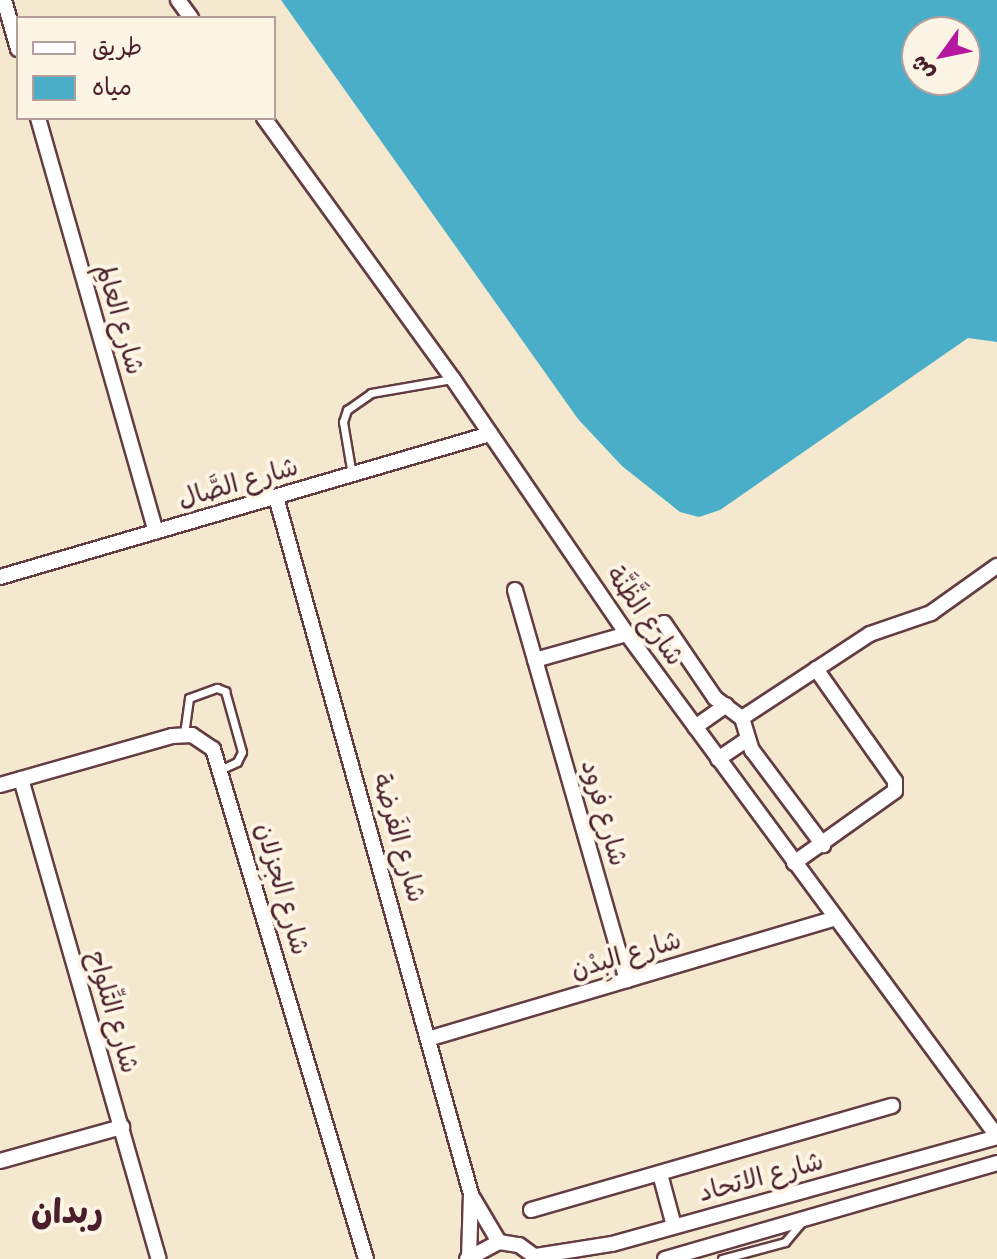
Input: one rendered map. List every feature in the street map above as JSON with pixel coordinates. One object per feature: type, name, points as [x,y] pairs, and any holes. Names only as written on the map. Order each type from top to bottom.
[{"type":"street","points":[[4,0],[16,42]]},
{"type":"street","name":"شارع العالِم","points":[[39,120],[156,532]]},
{"type":"street","name":"شارع الظَّنَّة","points":[[265,120],[453,379],[627,634],[834,919],[997,1136]]},
{"type":"street","name":"شارع الصَّال","points":[[0,577],[490,434]]},
{"type":"street","name":"شارع الفَرضة","points":[[276,497],[431,1038],[471,1194],[499,1242]]},
{"type":"street","points":[[742,718],[870,634],[931,613],[997,566]]},
{"type":"street","name":"شارع فرود","points":[[515,590],[627,980]]},
{"type":"street","points":[[664,623],[712,695],[742,718],[748,739],[823,845]]},
{"type":"street","points":[[535,660],[627,634]]},
{"type":"street","points":[[794,863],[889,799],[896,786],[816,669]]},
{"type":"street","points":[[695,727],[726,705]]},
{"type":"street","points":[[0,785],[184,734]]},
{"type":"street","name":"شارع الجِزلان","points":[[184,734],[207,743],[222,769],[366,1259]]},
{"type":"street","points":[[718,759],[748,739]]},
{"type":"street","name":"شارع التِّلواح","points":[[21,779],[159,1259]]},
{"type":"street","name":"شارع البِدْن","points":[[431,1038],[834,919]]},
{"type":"street","points":[[531,1210],[892,1106]]},
{"type":"street","points":[[0,1161],[122,1127]]},
{"type":"street","name":"شارع الاتحاد","points":[[537,1258],[581,1251],[997,1136]]},
{"type":"street","name":"شارع الاتحاد","points":[[665,1259],[997,1163]]},
{"type":"street","points":[[660,1174],[674,1226]]},
{"type":"street","name":"شارع الفَرضة","points":[[468,1258],[471,1194]]},
{"type":"street","points":[[468,1258],[499,1242],[519,1245],[537,1258]]},
{"type":"lane","points":[[352,475],[343,422],[347,410],[371,393],[453,379]]},
{"type":"lane","points":[[184,734],[189,698],[217,688],[225,691],[242,752],[237,762],[222,769]]},
{"type":"lane","points":[[722,1259],[785,1242],[805,1218]]},
{"type":"water","points":[[281,0],[997,0],[997,342],[968,338],[720,510],[699,517],[680,512],[622,466],[578,419]]},
{"type":"district","name":"ربدان","points":[[67,1212]]}]
